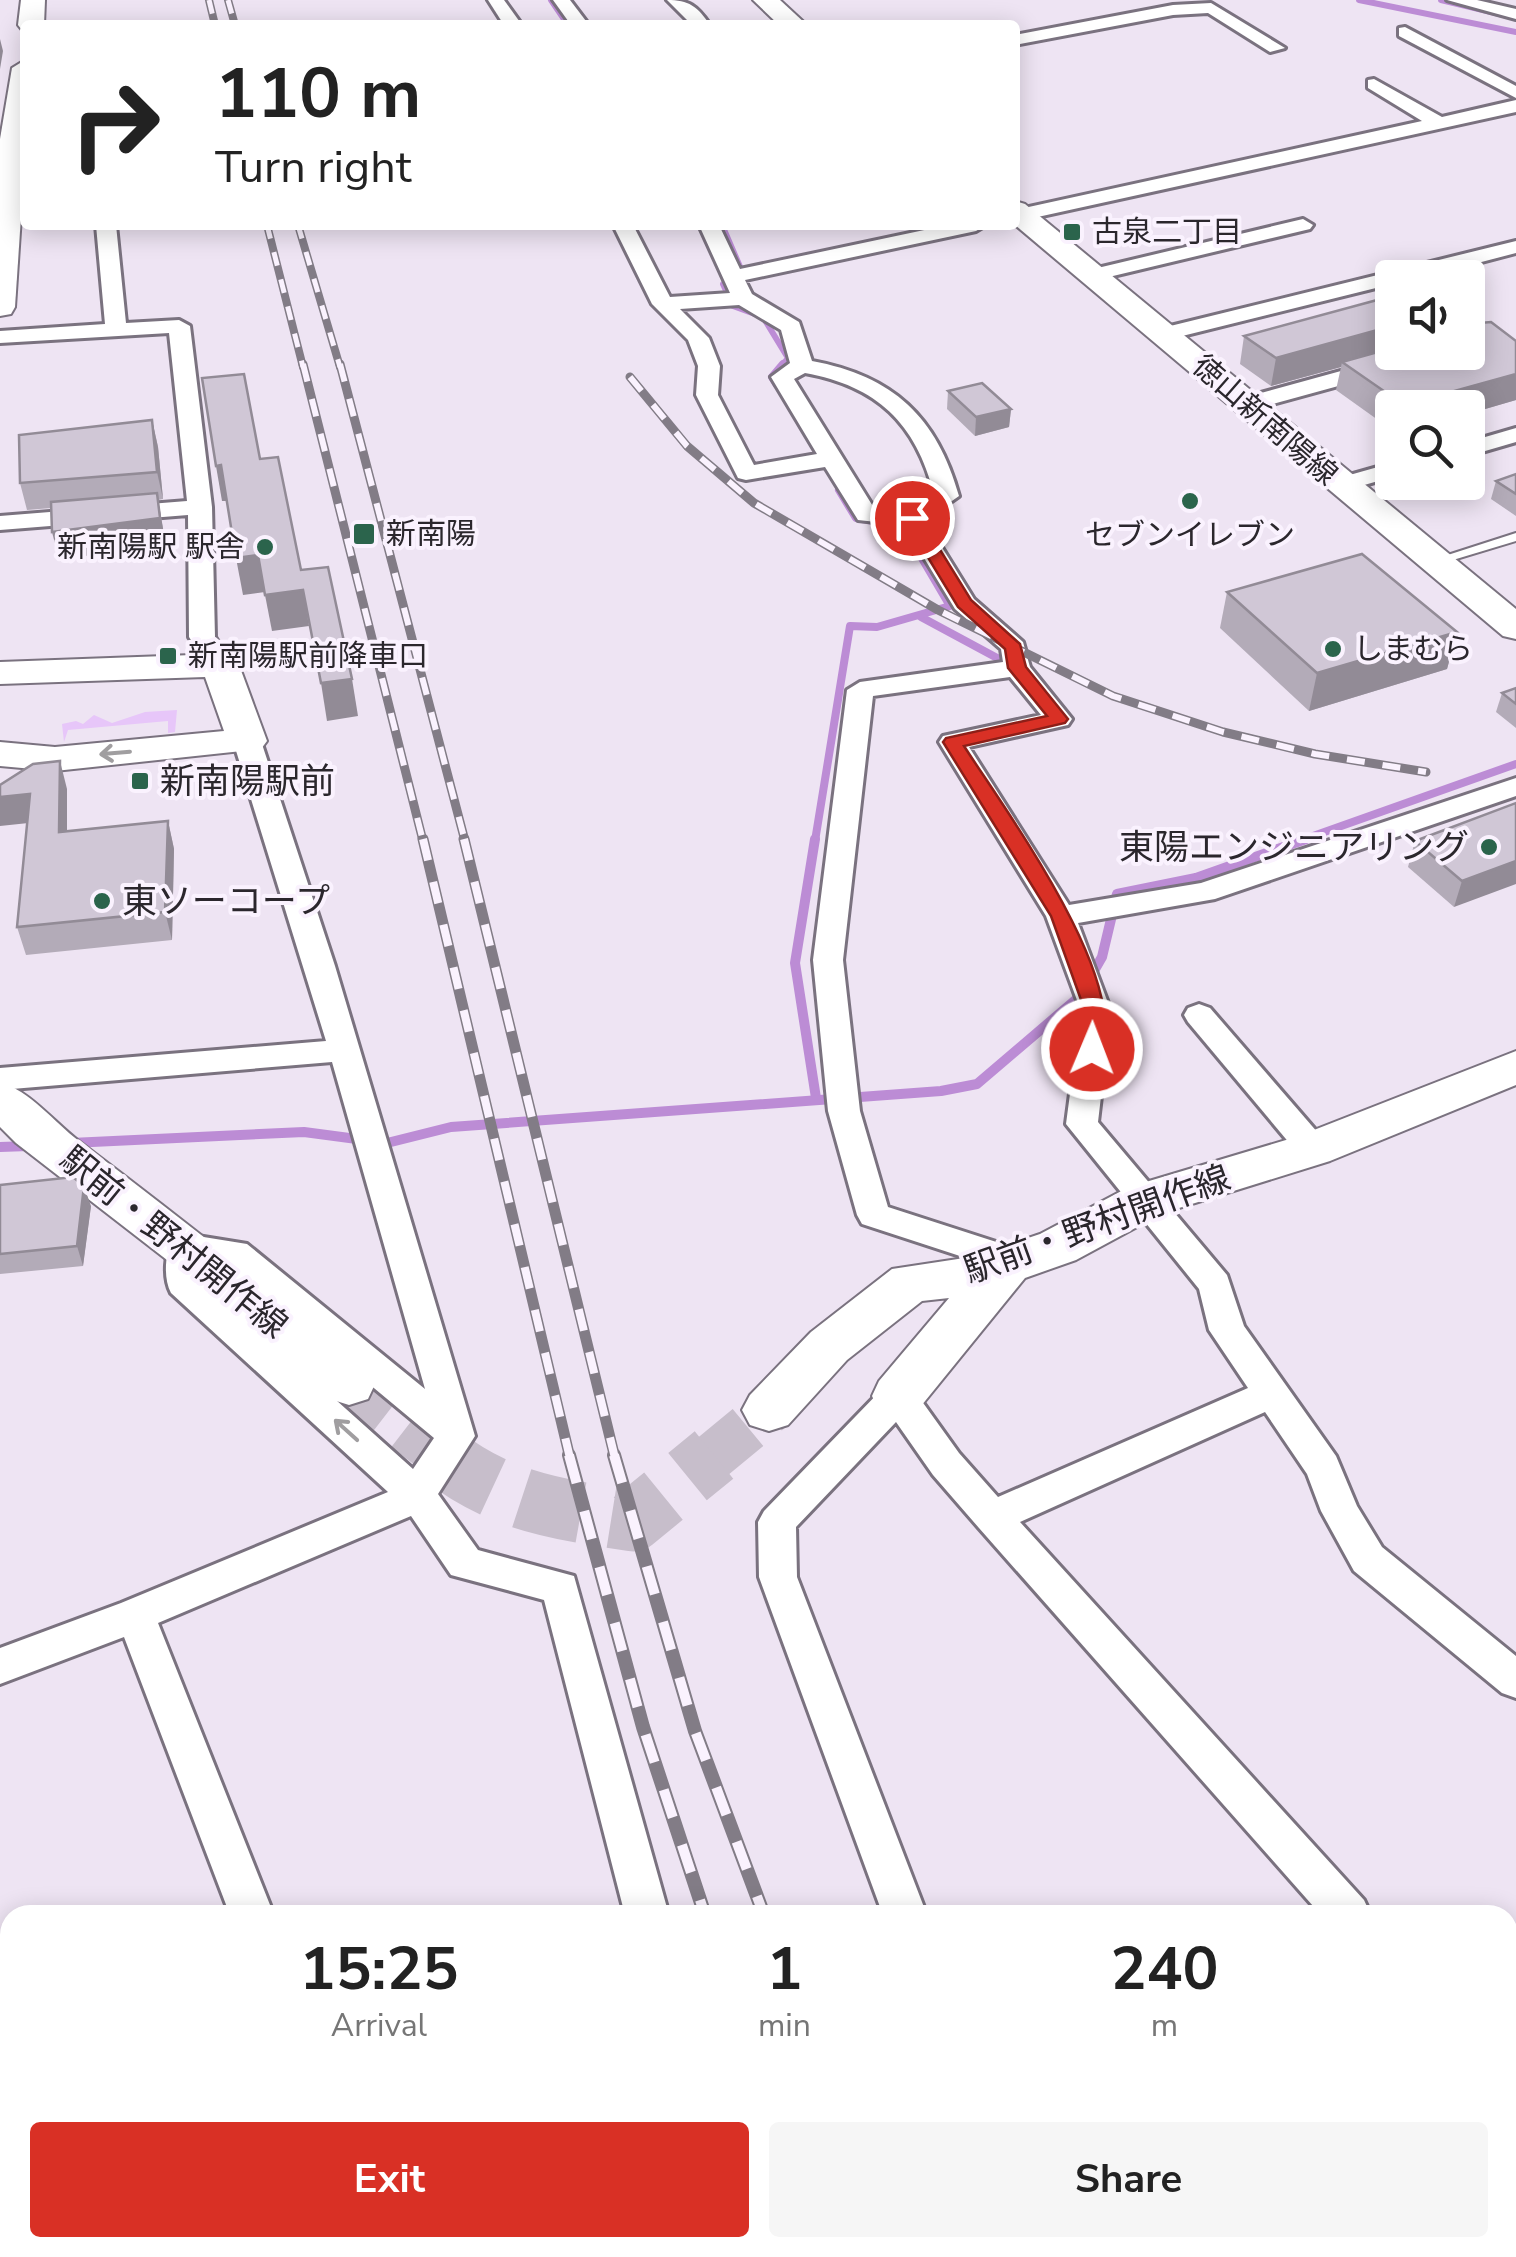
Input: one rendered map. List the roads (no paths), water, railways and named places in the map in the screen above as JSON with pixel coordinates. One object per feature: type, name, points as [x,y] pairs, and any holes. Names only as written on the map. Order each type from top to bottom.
[{"type":"street","points":[[561,0],[576,20]]},
{"type":"street","points":[[675,0],[698,20]]},
{"type":"street","points":[[765,0],[788,20]]},
{"type":"street","points":[[1455,0],[1516,14]]},
{"type":"street","points":[[1020,39],[1173,10],[1211,8],[1276,48]]},
{"type":"street","points":[[1405,32],[1516,93]]},
{"type":"street","points":[[1374,84],[1440,123]]},
{"type":"street","points":[[1020,213],[1516,106]]},
{"type":"street","points":[[0,307],[20,109]]},
{"type":"street","name":"徳山新南陽線","points":[[1020,216],[1516,628]]},
{"type":"street","points":[[1092,276],[1303,225]]},
{"type":"street","points":[[106,230],[116,328]]},
{"type":"street","points":[[626,230],[663,304],[698,338],[709,366],[707,395],[746,473],[830,459]]},
{"type":"street","points":[[710,230],[743,298],[790,326],[802,366]]},
{"type":"street","points":[[731,277],[952,230]]},
{"type":"street","points":[[1464,260],[1516,247]]},
{"type":"street","points":[[1166,334],[1375,282]]},
{"type":"street","points":[[663,304],[743,298]]},
{"type":"street","points":[[0,336],[179,326],[200,507],[202,637],[220,665],[258,766],[457,1436]]},
{"type":"street","points":[[802,366],[864,383],[902,406],[938,463],[947,496],[912,518],[866,515],[830,459],[782,376],[802,366]]},
{"type":"street","points":[[1247,404],[1375,369]]},
{"type":"street","points":[[1485,443],[1516,434]]},
{"type":"street","points":[[1340,485],[1375,475]]},
{"type":"street","points":[[0,523],[200,507]]},
{"type":"street","points":[[912,518],[964,604],[1014,648],[1017,668],[1059,719],[952,742],[1061,916],[1096,1011],[1082,1124],[1216,1284],[1227,1330],[1323,1467],[1340,1511],[1368,1558],[1516,1680]]},
{"type":"street","points":[[0,673],[220,665]]},
{"type":"street","points":[[901,1905],[778,1577],[778,1522],[898,1396],[1012,1260],[874,1215],[844,1111],[828,960],[860,690],[1017,668]]},
{"type":"street","points":[[0,754],[54,759],[247,741]]},
{"type":"street","points":[[1061,916],[1205,892],[1516,787]]},
{"type":"street","points":[[1199,1015],[1312,1149]]},
{"type":"street","points":[[0,1079],[344,1050]]},
{"type":"street","name":"駅前・野村開作線","points":[[769,1410],[829,1346],[910,1283],[973,1276],[1058,1246],[1146,1200],[1312,1149],[1516,1067]]},
{"type":"street","name":"駅前・野村開作線","points":[[0,1099],[33,1130],[184,1247],[349,1384]]},
{"type":"street","points":[[457,1436],[236,1254],[184,1247],[184,1284],[418,1496],[465,1563],[560,1588],[644,1905]]},
{"type":"street","points":[[992,1517],[1270,1394]]},
{"type":"street","points":[[898,1396],[946,1464],[992,1517],[1340,1905]]},
{"type":"street","points":[[0,1666],[134,1615],[418,1496],[438,1459],[457,1436]]},
{"type":"street","points":[[134,1615],[248,1905]]},
{"type":"lane","points":[[1433,562],[1516,537]]},
{"type":"waterway","points":[[551,0],[565,20]]},
{"type":"waterway","points":[[1359,0],[1516,32]]},
{"type":"waterway","points":[[1441,0],[1516,18]]},
{"type":"waterway","points":[[724,230],[741,269],[723,284],[733,306],[763,317],[788,358],[781,367]]},
{"type":"waterway","points":[[777,385],[772,377],[783,364]]},
{"type":"waterway","points":[[815,841],[850,626],[877,627],[950,606],[903,526],[856,518],[839,490]]},
{"type":"waterway","points":[[921,617],[999,659]]},
{"type":"waterway","points":[[1299,841],[1516,764]]},
{"type":"waterway","points":[[815,839],[795,963],[816,1098]]},
{"type":"waterway","points":[[71,1143],[304,1132],[387,1143],[451,1127],[941,1091],[977,1084],[1079,997],[1102,957],[1117,894],[1196,878],[1306,839]]},
{"type":"waterway","points":[[0,1147],[29,1146]]},
{"type":"tunnel","points":[[349,1384],[442,1456]]},
{"type":"tunnel","points":[[711,1458],[769,1410]]},
{"type":"tunnel","points":[[442,1456],[487,1484],[532,1502],[633,1521],[714,1455]]},
{"type":"railway","points":[[209,0],[214,20]]},
{"type":"railway","points":[[228,0],[234,20]]},
{"type":"railway","points":[[268,230],[303,367]]},
{"type":"railway","points":[[299,230],[340,367]]},
{"type":"railway","points":[[303,364],[423,841]]},
{"type":"railway","points":[[340,364],[465,841]]},
{"type":"railway","points":[[630,377],[687,446],[754,503],[938,610],[1113,696],[1223,732],[1315,754],[1426,772]]},
{"type":"railway","points":[[423,839],[570,1458]]},
{"type":"railway","points":[[464,839],[615,1458]]},
{"type":"railway","points":[[569,1455],[643,1727],[702,1905]]},
{"type":"railway","points":[[614,1455],[695,1731],[760,1905]]},
{"type":"place","name":"古泉二丁目","points":[[1072,232]]},
{"type":"place","name":"セブンイレブン","points":[[1190,501]]},
{"type":"place","name":"新南陽","points":[[364,534]]},
{"type":"place","name":"新南陽駅 駅舎","points":[[265,547]]},
{"type":"place","name":"しまむら","points":[[1333,649]]},
{"type":"place","name":"新南陽駅前降車口","points":[[168,656]]},
{"type":"place","name":"新南陽駅前","points":[[140,781]]},
{"type":"place","name":"東陽エンジニアリング","points":[[1489,847]]},
{"type":"place","name":"東ソーコープ","points":[[102,901]]}]
